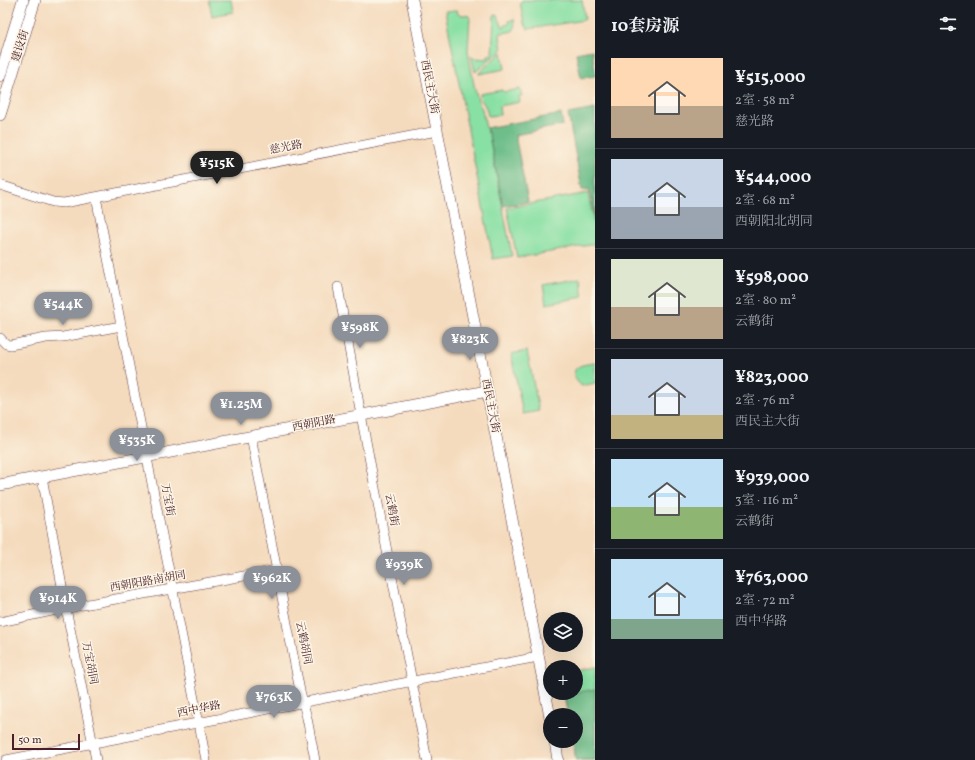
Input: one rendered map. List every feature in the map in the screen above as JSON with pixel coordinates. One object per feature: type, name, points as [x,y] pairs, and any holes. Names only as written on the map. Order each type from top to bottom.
[{"type":"main road","name":"建设街","points":[[0,74],[23,0]]},
{"type":"main road","name":"建设街","points":[[0,115],[35,0]]},
{"type":"main road","name":"西民主大街","points":[[412,0],[548,708]]},
{"type":"main road","name":"西朝阳路","points":[[0,485],[487,391]]},
{"type":"main road","points":[[556,748],[557,760]]},
{"type":"street","name":"慈光路","points":[[0,185],[53,202],[64,203],[437,131]]},
{"type":"street","name":"万宝街","points":[[96,196],[206,760]]},
{"type":"street","name":"云鹤街","points":[[338,287],[427,760]]},
{"type":"street","points":[[0,338],[6,344],[10,345],[121,326]]},
{"type":"street","name":"云鹤胡同","points":[[251,436],[300,692],[307,718],[315,760]]},
{"type":"street","name":"万宝胡同","points":[[42,477],[96,760]]},
{"type":"street","name":"西朝阳路南胡同","points":[[0,622],[66,608],[277,570]]},
{"type":"street","name":"西中华路","points":[[6,760],[538,657]]},
{"type":"green space","points":[[209,0],[231,0],[233,12],[212,16]]},
{"type":"green space","points":[[522,0],[582,0],[585,19],[528,29],[524,23],[520,3]]},
{"type":"green space","points":[[457,10],[458,14],[470,16],[468,51],[474,85],[489,135],[512,256],[493,259],[445,11]]},
{"type":"green space","points":[[497,15],[503,27],[510,23],[509,21],[514,19],[515,27],[511,31],[501,33],[502,50],[475,72],[471,55],[474,58],[488,59],[488,55],[492,55],[494,16]]},
{"type":"green space","points":[[592,50],[595,76],[581,78],[576,53]]},
{"type":"green space","points":[[502,52],[505,69],[479,74],[479,73]]},
{"type":"green space","points":[[520,89],[522,96],[519,96],[520,102],[499,106],[500,115],[488,116],[480,94],[502,90],[504,92]]},
{"type":"green space","points":[[595,109],[595,221],[589,189],[582,190],[568,114]]},
{"type":"green space","points":[[561,114],[563,125],[515,135],[528,202],[503,206],[489,135],[486,128]]},
{"type":"green space","points":[[588,193],[595,228],[595,244],[517,258],[507,208]]},
{"type":"green space","points":[[580,278],[583,297],[546,304],[543,285]]},
{"type":"green space","points":[[527,351],[539,411],[523,414],[511,354]]},
{"type":"green space","points":[[595,363],[595,383],[582,386],[575,377],[574,372],[582,365]]},
{"type":"green space","points":[[595,667],[595,760],[576,760],[574,748],[583,748],[583,708],[566,708],[565,700],[583,700],[583,670]]},
{"type":"green space","points":[[595,689],[595,760],[576,760],[574,748],[583,748],[583,708],[567,708],[565,700],[583,700],[583,691]]}]
